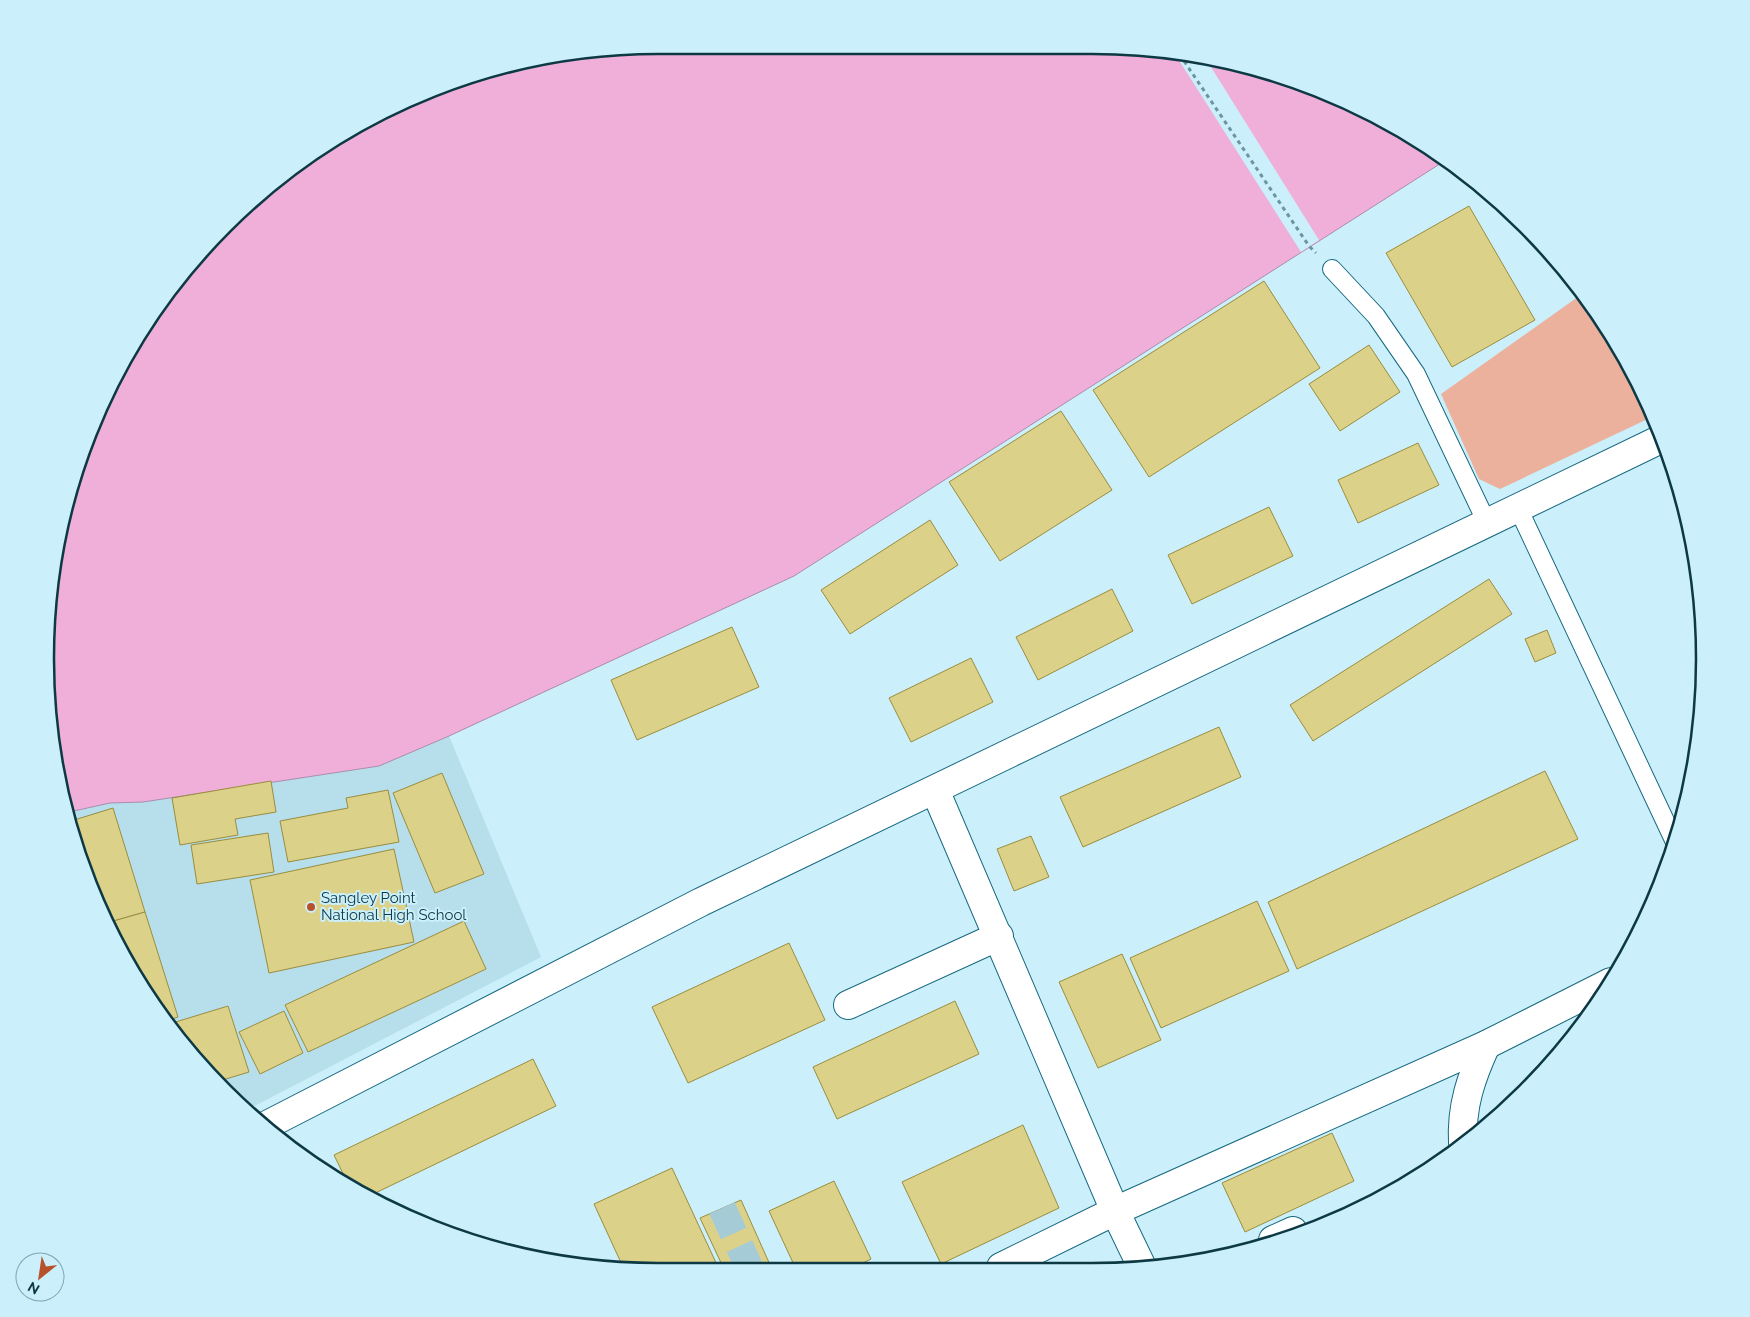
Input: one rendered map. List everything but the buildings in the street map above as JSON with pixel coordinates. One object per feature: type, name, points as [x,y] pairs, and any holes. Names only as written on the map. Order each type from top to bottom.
[{"type":"street","points":[[272,1123],[701,902],[1656,442]]},
{"type":"street","points":[[936,790],[1115,1211],[1139,1261]]},
{"type":"street","points":[[848,1005],[999,936]]},
{"type":"street","points":[[1009,1263],[1115,1211],[1486,1045],[1597,989]]},
{"type":"street","points":[[1463,1136],[1462,1123],[1470,1079],[1486,1045]]},
{"type":"lane","points":[[1332,269],[1376,316],[1416,374],[1487,523]]},
{"type":"lane","points":[[1518,508],[1670,832]]},
{"type":"path","points":[[1185,61],[1309,246],[1332,269]]},
{"type":"shaded area","points":[[619,55],[1131,55],[1209,65],[1248,74],[1286,86],[1359,116],[1394,135],[1439,164],[794,576],[449,736],[379,766],[143,802],[110,803],[73,811],[65,776],[55,698],[55,619],[65,541],[74,502],[100,427],[116,391],[156,323],[179,290],[231,231],[290,179],[356,135],[391,116],[464,86],[502,74],[541,65]]},
{"type":"shaded area","points":[[1577,298],[1615,356],[1647,419],[1500,489],[1479,479],[1441,394]]},
{"type":"shaded area","name":"Sangley Point National High School","points":[[449,736],[541,957],[253,1107],[231,1086],[179,1027],[135,961],[116,926],[100,890],[73,811],[110,803],[143,802],[379,766]]},
{"type":"pier","points":[[1179,60],[1210,65],[1319,240],[1301,252]]},
{"type":"tunnel","points":[[722,1208],[747,1263]]},
{"type":"place","name":"Sangley Point National High School","points":[[311,907]]}]
